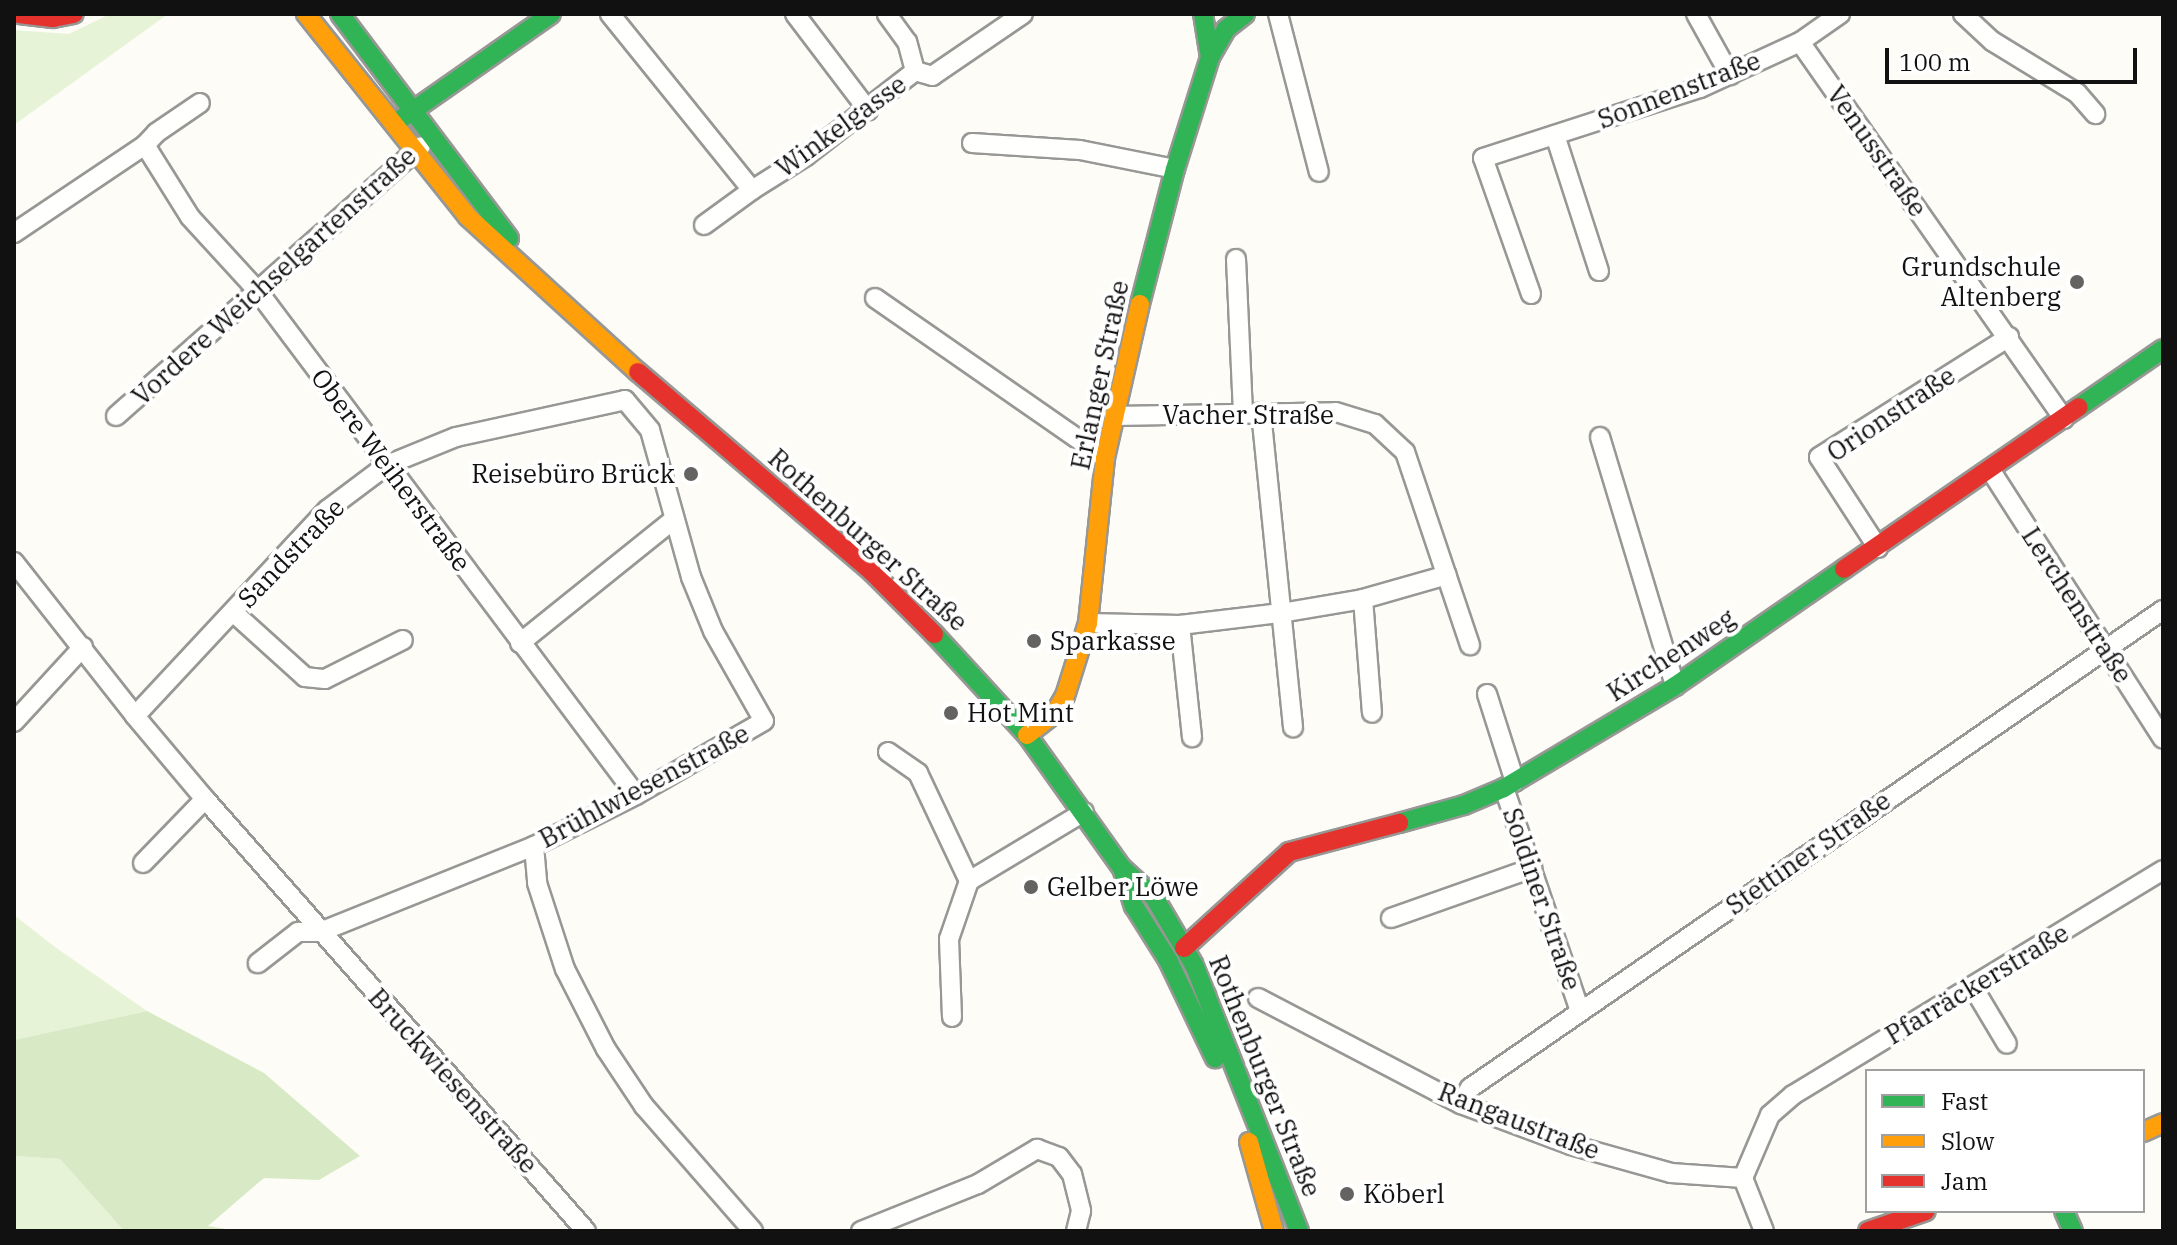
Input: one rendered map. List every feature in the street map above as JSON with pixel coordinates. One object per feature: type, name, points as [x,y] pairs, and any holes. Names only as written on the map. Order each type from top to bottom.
[{"type":"main road","points":[[19,14],[53,18],[74,14]]},
{"type":"main road","name":"Rothenburger Straße","points":[[306,14],[392,126],[468,217],[656,388],[872,572],[970,669],[1027,735],[1122,868],[1154,897],[1184,948],[1216,1015],[1299,1231]]},
{"type":"main road","name":"Rothenburger Straße","points":[[340,14],[543,284]]},
{"type":"main road","points":[[392,126],[551,14]]},
{"type":"main road","name":"Erlanger Straße","points":[[1027,735],[1055,713],[1065,696],[1088,623],[1105,458],[1114,416],[1175,169],[1210,57],[1203,14]]},
{"type":"main road","points":[[1210,57],[1226,29],[1245,14]]},
{"type":"main road","name":"Kirchenweg","points":[[1184,948],[1289,852],[1464,805],[1509,785],[1675,686],[1991,471],[2163,349]]},
{"type":"main road","name":"Rothenburger Straße","points":[[1122,868],[1134,906],[1168,960],[1233,1099],[1274,1231]]},
{"type":"main road","points":[[1868,1231],[1920,1213]]},
{"type":"street","name":"Winkelgasse","points":[[610,14],[752,190]]},
{"type":"street","points":[[795,14],[868,110]]},
{"type":"street","name":"Winkelgasse","points":[[704,225],[806,156],[915,71],[907,42],[887,14]]},
{"type":"street","points":[[915,71],[932,76],[1023,14]]},
{"type":"street","points":[[1278,14],[1319,172]]},
{"type":"street","points":[[1696,14],[1730,75]]},
{"type":"street","name":"Sonnenstraße","points":[[1531,294],[1483,158],[1730,75],[1800,42],[1840,14]]},
{"type":"street","points":[[1963,14],[1992,41],[2077,93],[2095,114]]},
{"type":"street","name":"Venusstraße","points":[[1800,42],[2064,419]]},
{"type":"street","points":[[14,233],[145,145],[156,133],[200,103]]},
{"type":"street","points":[[1555,135],[1599,271]]},
{"type":"street","name":"Vordere Weichselgartenstraße","points":[[116,416],[432,136]]},
{"type":"street","points":[[972,143],[1080,150],[1175,169]]},
{"type":"street","name":"Obere Weiherstraße","points":[[145,145],[190,217],[257,290],[636,795]]},
{"type":"street","points":[[1236,259],[1252,412],[1281,613],[1293,727]]},
{"type":"street","points":[[875,298],[1105,458]]},
{"type":"street","name":"Orionstraße","points":[[1878,548],[1819,457],[2009,337]]},
{"type":"street","name":"Sandstraße","points":[[135,716],[327,510],[387,465],[456,437],[625,400],[650,430]]},
{"type":"street","name":"Vacher Straße","points":[[1114,416],[1336,412],[1375,424],[1405,452],[1470,645]]},
{"type":"street","name":"Brühlwiesenstraße","points":[[320,932],[534,846],[636,795],[764,721],[713,631],[673,520],[650,430]]},
{"type":"street","points":[[1600,437],[1675,686]]},
{"type":"street","name":"Lerchenstraße","points":[[1991,471],[2163,739]]},
{"type":"street","points":[[520,643],[673,520]]},
{"type":"street","name":"Bruckwiesenstraße","points":[[14,562],[135,716],[205,799],[586,1231]]},
{"type":"street","points":[[1088,623],[1180,625],[1281,613],[1363,599],[1447,575]]},
{"type":"street","points":[[1363,599],[1372,713]]},
{"type":"street","name":"Stettiner Straße","points":[[1461,1104],[1470,1088],[2163,610]]},
{"type":"street","points":[[233,612],[305,677],[325,679],[403,640]]},
{"type":"street","points":[[1180,625],[1192,737]]},
{"type":"street","points":[[14,722],[83,647]]},
{"type":"street","points":[[1487,694],[1509,785]]},
{"type":"street","points":[[888,752],[918,773],[969,881]]},
{"type":"street","name":"Soldiner Straße","points":[[1509,785],[1532,868],[1580,1011]]},
{"type":"street","points":[[143,863],[205,799]]},
{"type":"street","points":[[952,1017],[949,939],[969,881],[1084,812]]},
{"type":"street","points":[[534,846],[537,883],[565,969],[606,1049],[644,1106],[753,1231]]},
{"type":"street","points":[[1391,918],[1532,868]]},
{"type":"street","name":"Pfarräckerstraße","points":[[1743,1178],[1770,1115],[1793,1095],[2163,870]]},
{"type":"street","points":[[258,963],[298,932],[320,932]]},
{"type":"street","points":[[1973,987],[2007,1044]]},
{"type":"street","name":"Rangaustraße","points":[[1258,998],[1461,1104],[1571,1145],[1671,1173],[1743,1178]]},
{"type":"street","points":[[861,1231],[978,1184],[1037,1149],[1059,1157],[1072,1174],[1081,1211],[1076,1231]]},
{"type":"street","points":[[1743,1178],[1764,1231]]},
{"type":"green space","points":[[110,14],[168,14],[14,125],[14,30],[69,34]]},
{"type":"green space","points":[[14,915],[55,947],[147,1011],[14,1040]]},
{"type":"green space","points":[[147,1011],[264,1073],[360,1156],[319,1180],[264,1178],[208,1226],[238,1231],[124,1231],[60,1159],[14,1156],[14,1040]]},
{"type":"green space","points":[[14,1156],[60,1159],[124,1231],[14,1231]]},
{"type":"traffic: fast","points":[[340,14],[509,238]]},
{"type":"traffic: fast","points":[[401,119],[551,14]]},
{"type":"traffic: fast","points":[[1140,304],[1175,169],[1210,57],[1203,14]]},
{"type":"traffic: fast","points":[[1210,57],[1226,29],[1245,14]]},
{"type":"traffic: fast","points":[[2079,407],[2163,349]]},
{"type":"traffic: fast","points":[[1399,823],[1464,805],[1504,788],[1675,686],[1844,569]]},
{"type":"traffic: fast","points":[[934,634],[1027,735],[1122,868],[1154,897],[1195,967],[1299,1231]]},
{"type":"traffic: fast","points":[[1123,871],[1134,906],[1168,960],[1215,1058]]},
{"type":"traffic: fast","points":[[2065,1213],[2073,1231]]},
{"type":"traffic: slow","points":[[306,14],[468,217],[638,372]]},
{"type":"traffic: slow","points":[[1027,735],[1055,713],[1065,696],[1088,623],[1105,458],[1140,304]]},
{"type":"traffic: slow","points":[[2145,1131],[2163,1123]]},
{"type":"traffic: slow","points":[[1249,1142],[1274,1231]]},
{"type":"traffic: jam","points":[[19,14],[53,18],[74,14]]},
{"type":"traffic: jam","points":[[638,372],[872,572],[934,634]]},
{"type":"traffic: jam","points":[[1844,569],[2079,407]]},
{"type":"traffic: jam","points":[[1184,948],[1289,852],[1399,823]]},
{"type":"traffic: jam","points":[[1868,1231],[1920,1213]]},
{"type":"place","name":"Grundschule Altenberg","points":[[2077,282]]},
{"type":"place","name":"Reisebüro Brück","points":[[691,474]]},
{"type":"place","name":"Sparkasse","points":[[1034,641]]},
{"type":"place","name":"Hot Mint","points":[[951,713]]},
{"type":"place","name":"Gelber Löwe","points":[[1031,887]]},
{"type":"place","name":"Köberl","points":[[1347,1194]]}]
